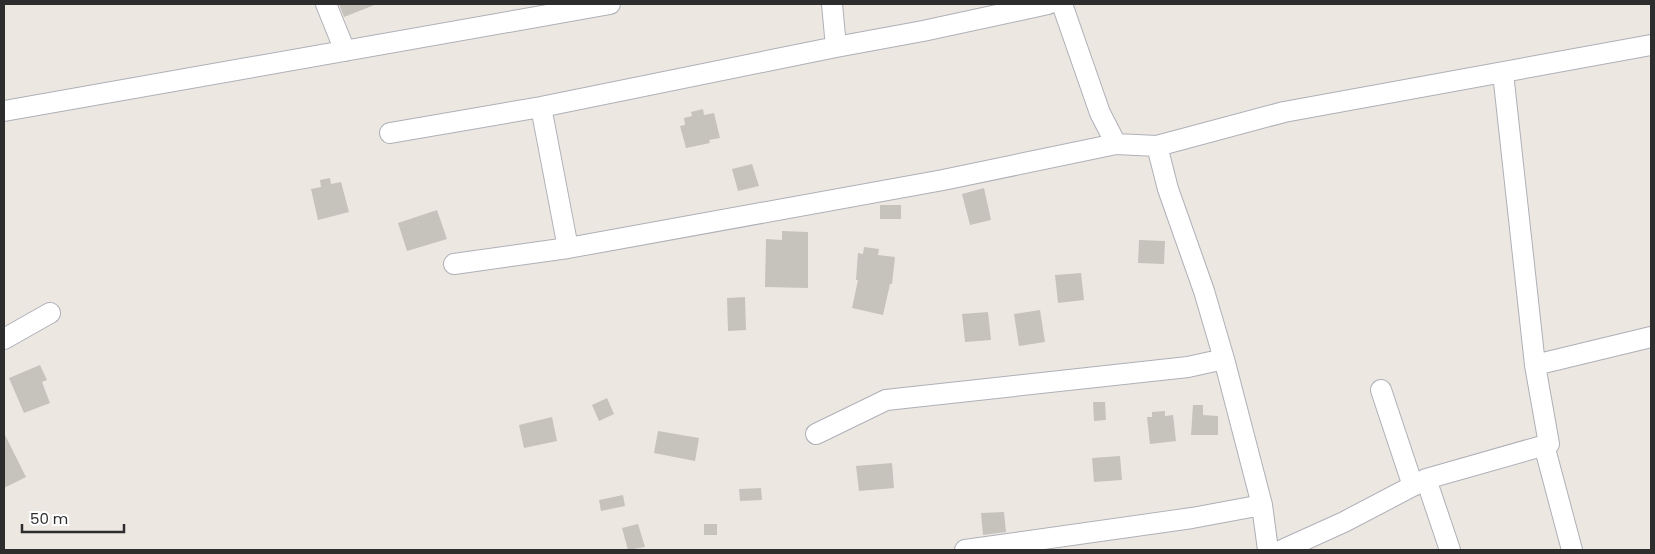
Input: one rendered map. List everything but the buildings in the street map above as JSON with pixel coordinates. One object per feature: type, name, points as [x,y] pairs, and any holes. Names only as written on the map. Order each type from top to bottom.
[{"type":"street","points":[[326,4],[345,51]]},
{"type":"street","points":[[4,111],[610,4]]},
{"type":"street","points":[[832,4],[836,46]]},
{"type":"street","points":[[390,133],[541,107],[836,46],[924,31],[1048,4]]},
{"type":"street","points":[[1062,4],[1100,113],[1116,144]]},
{"type":"street","points":[[454,264],[568,248],[943,180],[1116,144],[1157,146],[1284,112],[1503,73],[1651,44]]},
{"type":"street","points":[[1282,550],[1344,522],[1419,482],[1549,444],[1534,365],[1503,73]]},
{"type":"street","points":[[541,107],[568,248]]},
{"type":"street","points":[[1157,146],[1168,188],[1204,291],[1224,360],[1262,505],[1268,550]]},
{"type":"street","points":[[4,339],[50,313]]},
{"type":"street","points":[[1534,365],[1651,337]]},
{"type":"street","points":[[816,434],[886,400],[1188,367],[1224,360]]},
{"type":"street","points":[[1381,390],[1419,482],[1450,550]]},
{"type":"street","points":[[1544,445],[1572,550]]},
{"type":"street","points":[[964,550],[1182,519],[1262,505]]}]
